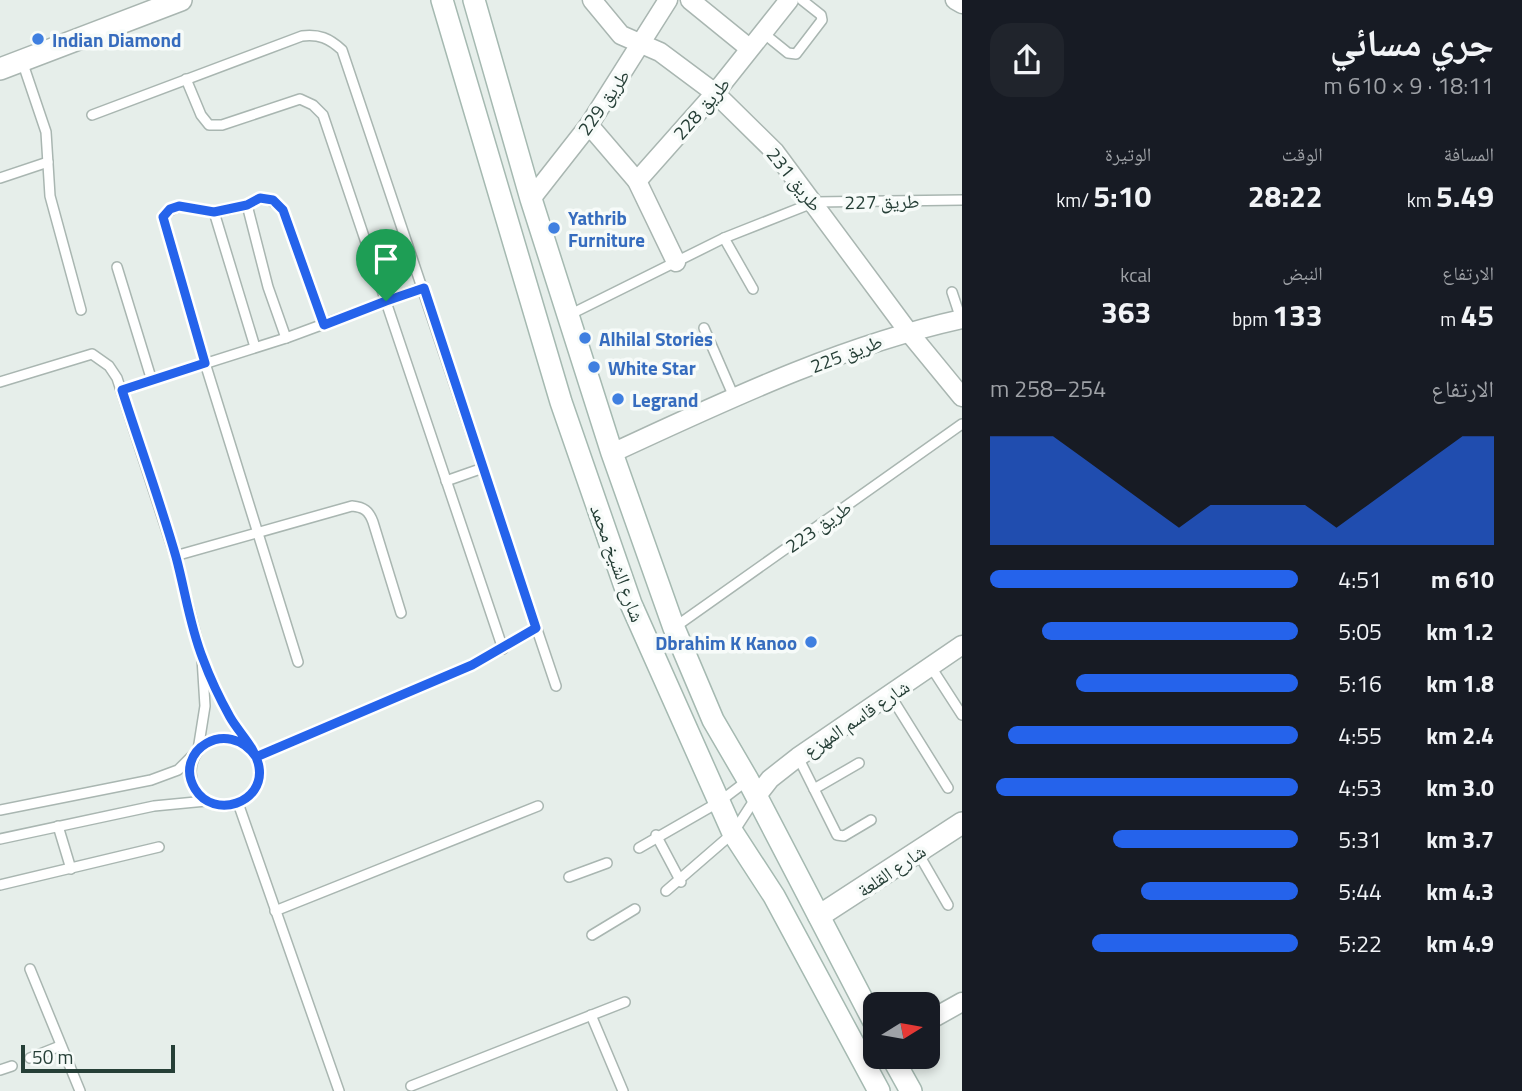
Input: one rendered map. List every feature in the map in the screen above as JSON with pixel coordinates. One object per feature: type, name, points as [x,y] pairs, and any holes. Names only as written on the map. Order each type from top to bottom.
[{"type":"main road","name":"شارع الشيخ محمد","points":[[474,0],[531,199],[612,453],[674,628],[713,720],[863,1001]]},
{"type":"main road","points":[[0,69],[170,2]]},
{"type":"main road","name":"شارع الشيخ محمد","points":[[441,4],[557,389],[631,604],[733,833],[774,896],[879,1091]]},
{"type":"main road","name":"شارع القلعة","points":[[819,916],[962,823]]},
{"type":"main road","points":[[899,1069],[911,1091]]},
{"type":"street","name":"طريق 231","points":[[592,0],[611,26],[642,46],[660,52],[715,93],[775,152],[815,202],[907,330],[962,397]]},
{"type":"street","name":"طريق 229","points":[[531,199],[589,125],[642,46],[668,0]]},
{"type":"street","points":[[690,0],[749,48]]},
{"type":"street","name":"طريق 228","points":[[637,181],[715,93],[789,0]]},
{"type":"street","points":[[956,0],[962,4]]},
{"type":"street","points":[[589,125],[637,181],[676,262]]},
{"type":"street","name":"طريق 225","points":[[612,453],[734,397],[907,330],[961,319]]},
{"type":"street","name":"شارع قاسم المهزع","points":[[752,789],[962,645]]},
{"type":"street","points":[[940,1014],[962,1002]]},
{"type":"lane","points":[[762,32],[788,53],[796,54],[822,20],[821,15],[802,0]]},
{"type":"lane","points":[[92,115],[302,36],[317,35],[331,40],[349,63],[556,686]]},
{"type":"lane","points":[[22,61],[46,132],[50,196],[81,310]]},
{"type":"lane","points":[[187,79],[201,115],[209,125],[222,125],[300,99],[313,105],[323,115],[503,649]]},
{"type":"lane","points":[[0,178],[48,162]]},
{"type":"lane","points":[[298,662],[205,363],[163,217],[170,209],[179,206],[214,212],[247,205],[260,198],[273,200],[283,210],[324,325]]},
{"type":"lane","name":"طريق 227","points":[[569,315],[724,238],[815,202],[962,200]]},
{"type":"lane","points":[[247,205],[268,287],[286,338]]},
{"type":"lane","points":[[214,212],[255,347]]},
{"type":"lane","points":[[724,238],[753,289]]},
{"type":"lane","points":[[117,267],[152,381]]},
{"type":"lane","points":[[122,390],[286,338],[424,288]]},
{"type":"lane","name":"طريق 225","points":[[952,292],[961,319]]},
{"type":"lane","points":[[704,328],[734,397]]},
{"type":"lane","points":[[0,382],[92,355],[109,366],[122,390],[176,556],[202,658],[229,716],[256,757],[260,770],[257,785],[247,799],[238,803],[217,806],[206,801],[195,789],[190,775],[198,750],[205,706],[202,658]]},
{"type":"lane","name":"طريق 223","points":[[674,628],[962,424]]},
{"type":"lane","points":[[446,481],[484,468]]},
{"type":"lane","points":[[176,556],[352,506],[366,510],[373,522],[401,613]]},
{"type":"lane","points":[[256,757],[503,649],[536,628]]},
{"type":"lane","points":[[931,667],[962,715]]},
{"type":"lane","points":[[890,695],[948,788]]},
{"type":"lane","points":[[0,810],[151,780],[178,770],[207,742],[223,737],[249,747],[256,757]]},
{"type":"lane","points":[[798,757],[840,837],[872,820]]},
{"type":"lane","points":[[814,789],[859,763]]},
{"type":"lane","points":[[639,848],[656,835],[719,802],[752,789]]},
{"type":"lane","points":[[666,891],[681,882],[733,833],[752,789]]},
{"type":"lane","points":[[0,839],[154,806],[206,801]]},
{"type":"lane","points":[[238,803],[339,1091]]},
{"type":"lane","points":[[275,911],[538,806]]},
{"type":"lane","points":[[58,826],[71,869]]},
{"type":"lane","points":[[656,835],[681,882]]},
{"type":"lane","points":[[0,885],[159,848]]},
{"type":"lane","points":[[917,852],[948,905]]},
{"type":"lane","points":[[569,877],[607,863]]},
{"type":"lane","points":[[592,935],[635,909]]},
{"type":"lane","points":[[30,969],[80,1091]]},
{"type":"lane","points":[[411,1086],[625,1002]]},
{"type":"lane","points":[[591,1015],[622,1091]]},
{"type":"lane","points":[[30,1058],[60,1045]]},
{"type":"lane","points":[[0,1070],[12,1066]]},
{"type":"place","name":"Indian Diamond","points":[[38,39]]},
{"type":"place","name":"Yathrib Furniture","points":[[554,228]]},
{"type":"place","name":"Alhilal Stories","points":[[585,338]]},
{"type":"place","name":"White Star","points":[[594,367]]},
{"type":"place","name":"Legrand","points":[[618,399]]},
{"type":"place","name":"Dbrahim K Kanoo","points":[[811,642]]},
{"type":"route","points":[[386,301],[324,325],[283,210],[273,200],[260,198],[247,205],[214,212],[179,206],[170,209],[163,217],[205,363],[122,390],[176,556],[202,658],[229,716],[256,757],[260,770],[257,785],[247,799],[232,806],[217,806],[206,801],[195,789],[190,775],[193,758],[207,742],[223,737],[235,739],[249,747],[256,757],[472,665],[536,628],[424,288],[386,301]]}]
